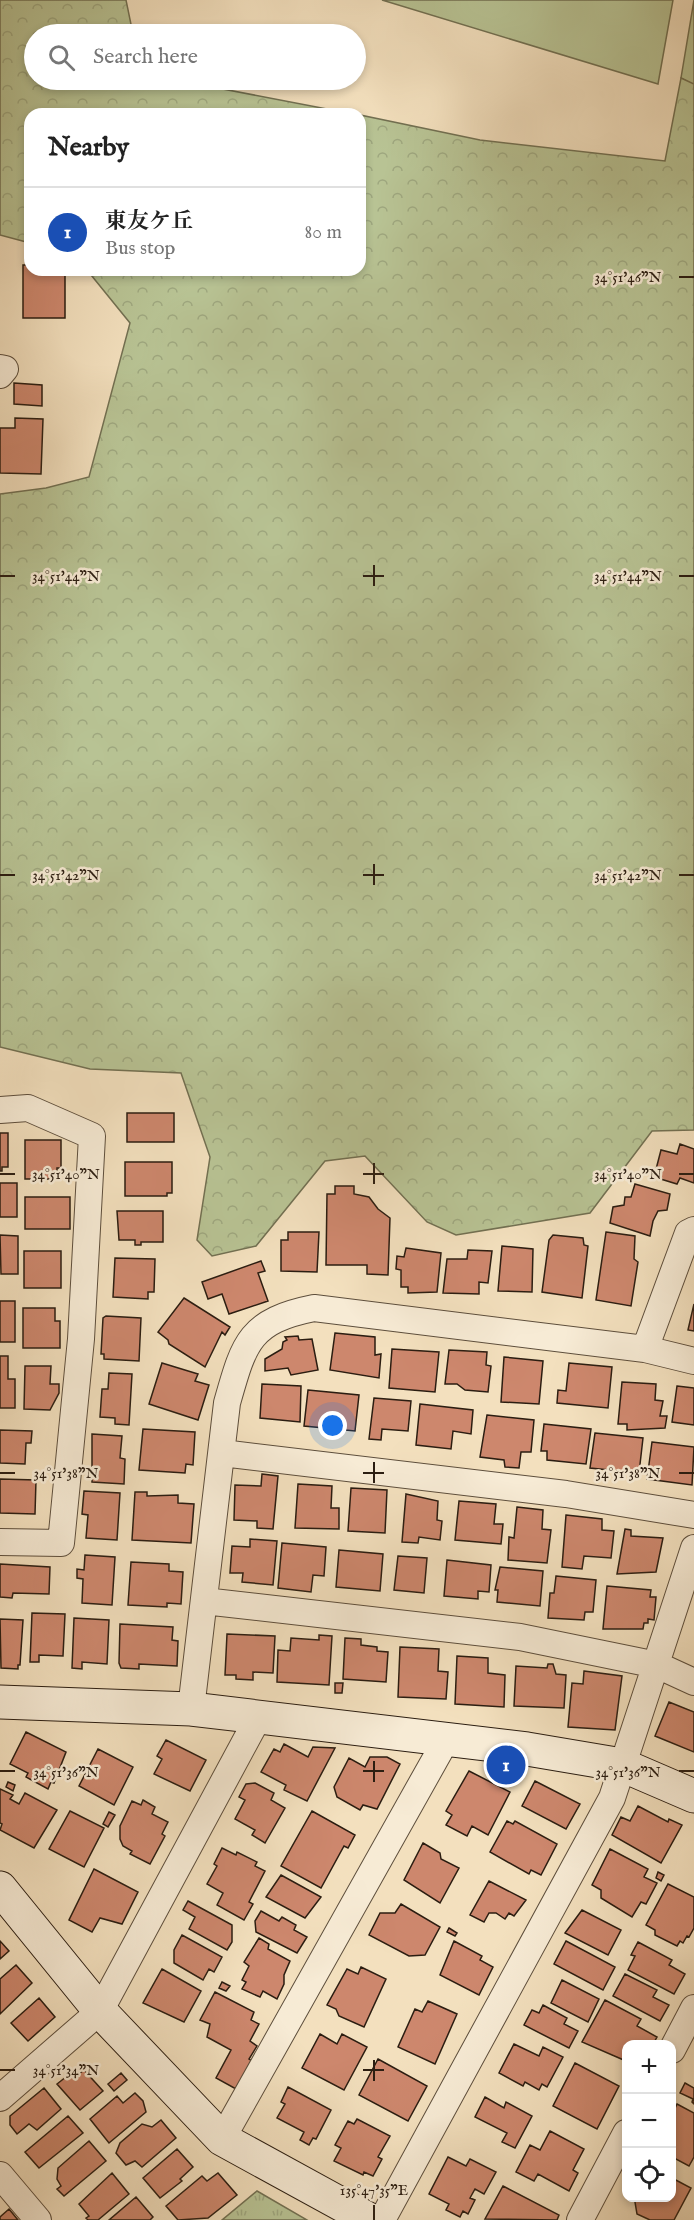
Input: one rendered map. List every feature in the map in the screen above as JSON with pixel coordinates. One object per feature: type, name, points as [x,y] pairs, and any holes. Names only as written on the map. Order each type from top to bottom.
[{"type":"street","points":[[0,368],[5,369],[0,375]]},
{"type":"street","points":[[0,1110],[28,1108],[92,1136],[81,1339],[61,1543],[0,1542]]},
{"type":"street","points":[[645,1349],[688,1233],[694,1230]]},
{"type":"street","points":[[191,1709],[227,1403],[238,1364],[261,1326],[286,1314],[314,1308],[645,1349],[694,1361]]},
{"type":"street","points":[[222,1453],[567,1494],[694,1515]]},
{"type":"street","points":[[382,2220],[612,1798],[694,1548]]},
{"type":"street","points":[[204,1601],[520,1637],[657,1665],[694,1682]]},
{"type":"street","points":[[0,1702],[191,1709],[527,1749],[622,1765],[694,1796]]},
{"type":"street","points":[[0,2098],[100,2011],[259,1716]]},
{"type":"street","points":[[222,2139],[446,1740]]},
{"type":"street","points":[[0,1888],[100,2011],[222,2139],[370,2220]]},
{"type":"street","points":[[676,2042],[694,2008]]},
{"type":"street","points":[[580,2220],[622,2142]]},
{"type":"street","points":[[0,2175],[38,2220]]},
{"type":"green space","points":[[0,0],[126,0],[131,24],[24,24],[24,90],[228,90],[322,108],[24,108],[24,241],[0,235]]},
{"type":"green space","points":[[382,0],[673,0],[658,84]]},
{"type":"green space","points":[[694,0],[694,85],[681,78]]},
{"type":"green space","points":[[681,78],[694,84],[694,1130],[652,1131],[590,1213],[456,1235],[427,1222],[365,1156],[325,1161],[256,1246],[212,1256],[197,1240],[210,1157],[181,1073],[90,1069],[0,1047],[0,494],[46,488],[89,477],[130,323],[92,276],[366,276],[366,116],[480,140],[665,161]]},
{"type":"green space","points":[[257,2191],[307,2220],[222,2220]]},
{"type":"building","points":[[23,265],[24,276],[65,276],[65,318],[23,318]]},
{"type":"building","points":[[14,383],[42,385],[42,406],[14,404]]},
{"type":"building","points":[[15,418],[43,419],[41,474],[0,473],[0,428],[15,428]]},
{"type":"building","points":[[127,1113],[174,1113],[174,1142],[127,1142]]},
{"type":"building","points":[[0,1133],[8,1133],[8,1167],[2,1167],[2,1171],[0,1171]]},
{"type":"building","points":[[25,1140],[61,1140],[61,1168],[57,1168],[57,1179],[25,1179]]},
{"type":"building","points":[[680,1144],[694,1149],[694,1183],[680,1178],[677,1184],[654,1177],[661,1150],[677,1154]]},
{"type":"building","points":[[125,1162],[172,1162],[172,1193],[167,1193],[167,1196],[125,1196]]},
{"type":"building","points":[[0,1183],[17,1183],[17,1217],[0,1217]]},
{"type":"building","points":[[635,1184],[670,1194],[667,1210],[658,1211],[650,1236],[610,1223],[613,1207],[624,1205],[625,1197],[631,1197]]},
{"type":"building","points":[[335,1186],[354,1186],[354,1194],[369,1197],[378,1209],[390,1218],[388,1275],[367,1274],[367,1265],[326,1265],[327,1194],[335,1194]]},
{"type":"building","points":[[25,1197],[70,1197],[70,1229],[25,1229]]},
{"type":"building","points":[[117,1211],[163,1211],[163,1242],[141,1242],[141,1245],[135,1245],[135,1240],[119,1240]]},
{"type":"building","points":[[288,1232],[319,1232],[317,1272],[281,1271],[281,1240],[288,1240]]},
{"type":"building","points":[[606,1232],[635,1236],[634,1259],[638,1262],[631,1306],[596,1300]]},
{"type":"building","points":[[0,1235],[18,1236],[18,1274],[1,1274]]},
{"type":"building","points":[[553,1235],[583,1238],[584,1245],[588,1246],[582,1298],[542,1292],[549,1240]]},
{"type":"building","points":[[502,1246],[533,1249],[532,1292],[498,1291]]},
{"type":"building","points":[[406,1248],[441,1253],[437,1292],[408,1293],[408,1287],[401,1287],[401,1270],[396,1269],[397,1256],[404,1257]]},
{"type":"building","points":[[468,1250],[492,1251],[488,1283],[479,1282],[479,1294],[443,1293],[447,1259],[467,1259]]},
{"type":"building","points":[[24,1251],[61,1251],[61,1288],[24,1288]]},
{"type":"building","points":[[115,1258],[155,1259],[154,1292],[148,1292],[148,1299],[113,1297]]},
{"type":"building","points":[[261,1261],[265,1271],[258,1273],[268,1301],[229,1314],[222,1294],[208,1299],[202,1282]]},
{"type":"building","points":[[184,1298],[230,1327],[225,1335],[222,1332],[205,1367],[169,1344],[168,1340],[158,1332]]},
{"type":"building","points":[[0,1301],[15,1301],[15,1342],[0,1342]]},
{"type":"building","points":[[694,1304],[694,1331],[688,1330]]},
{"type":"building","points":[[23,1308],[55,1308],[55,1321],[60,1321],[60,1348],[23,1348]]},
{"type":"building","points":[[106,1316],[141,1318],[139,1361],[104,1359],[104,1354],[101,1354],[103,1318]]},
{"type":"building","points":[[335,1333],[375,1337],[375,1355],[381,1354],[379,1378],[330,1370]]},
{"type":"building","points":[[298,1336],[299,1340],[312,1339],[318,1370],[291,1375],[288,1368],[265,1371],[265,1359],[282,1349],[283,1342],[287,1340],[285,1337]]},
{"type":"building","points":[[392,1349],[439,1352],[435,1392],[389,1388]]},
{"type":"building","points":[[449,1350],[487,1352],[486,1365],[491,1366],[488,1392],[465,1390],[457,1384],[445,1384]]},
{"type":"building","points":[[0,1356],[8,1356],[8,1379],[15,1379],[15,1408],[0,1408]]},
{"type":"building","points":[[504,1357],[543,1361],[539,1404],[501,1402]]},
{"type":"building","points":[[162,1363],[198,1374],[195,1381],[209,1385],[198,1420],[149,1404]]},
{"type":"building","points":[[569,1363],[612,1367],[608,1408],[557,1403],[558,1390],[566,1391]]},
{"type":"building","points":[[25,1366],[51,1366],[50,1384],[59,1384],[59,1393],[50,1410],[24,1409]]},
{"type":"building","points":[[109,1373],[132,1374],[129,1425],[115,1424],[115,1418],[100,1417],[102,1389],[108,1389]]},
{"type":"building","points":[[622,1382],[656,1384],[655,1400],[663,1401],[660,1416],[667,1416],[665,1428],[627,1430],[627,1424],[618,1424]]},
{"type":"building","points":[[262,1384],[301,1386],[300,1422],[260,1418]]},
{"type":"building","points":[[677,1386],[694,1388],[694,1425],[672,1422]]},
{"type":"building","points":[[308,1390],[359,1395],[355,1431],[304,1426]]},
{"type":"building","points":[[374,1398],[411,1401],[408,1431],[382,1429],[381,1440],[369,1439]]},
{"type":"building","points":[[420,1404],[473,1410],[471,1434],[453,1431],[451,1449],[416,1445]]},
{"type":"building","points":[[487,1415],[534,1420],[531,1452],[521,1452],[519,1468],[505,1467],[504,1460],[480,1457]]},
{"type":"building","points":[[544,1424],[591,1429],[586,1464],[547,1460],[547,1451],[541,1451]]},
{"type":"building","points":[[143,1429],[195,1432],[193,1465],[186,1464],[185,1473],[139,1470]]},
{"type":"building","points":[[0,1430],[32,1431],[31,1443],[26,1443],[25,1464],[0,1463]]},
{"type":"building","points":[[595,1433],[643,1438],[639,1473],[590,1468]]},
{"type":"building","points":[[92,1434],[122,1436],[120,1458],[125,1459],[124,1484],[92,1482]]},
{"type":"building","points":[[652,1442],[694,1447],[692,1485],[647,1479]]},
{"type":"building","points":[[262,1474],[278,1476],[273,1529],[257,1528],[257,1521],[234,1520],[235,1485],[261,1486]]},
{"type":"building","points":[[0,1479],[36,1480],[35,1514],[0,1513]]},
{"type":"building","points":[[298,1484],[332,1486],[331,1508],[339,1508],[339,1529],[295,1528]]},
{"type":"building","points":[[351,1488],[387,1490],[385,1533],[348,1531]]},
{"type":"building","points":[[84,1491],[120,1493],[117,1540],[86,1538],[88,1515],[82,1514]]},
{"type":"building","points":[[135,1492],[147,1492],[147,1496],[178,1495],[178,1503],[194,1504],[191,1543],[132,1540]]},
{"type":"building","points":[[406,1494],[438,1501],[437,1520],[442,1521],[440,1540],[419,1537],[418,1543],[402,1542]]},
{"type":"building","points":[[459,1501],[496,1504],[494,1524],[503,1524],[501,1544],[455,1540]]},
{"type":"building","points":[[517,1507],[543,1510],[542,1529],[551,1530],[547,1563],[508,1560],[509,1537],[514,1538]]},
{"type":"building","points":[[566,1515],[602,1519],[602,1530],[614,1531],[611,1558],[584,1556],[582,1569],[562,1567]]},
{"type":"building","points":[[625,1529],[631,1530],[631,1536],[663,1538],[656,1572],[617,1574]]},
{"type":"building","points":[[250,1539],[277,1541],[273,1585],[242,1582],[243,1573],[230,1573],[232,1546],[250,1547]]},
{"type":"building","points":[[282,1543],[326,1547],[324,1576],[313,1575],[311,1592],[278,1588]]},
{"type":"building","points":[[339,1550],[383,1554],[380,1591],[336,1587]]},
{"type":"building","points":[[85,1555],[115,1557],[112,1605],[82,1603],[83,1579],[77,1578],[77,1569],[84,1570]]},
{"type":"building","points":[[398,1556],[427,1558],[424,1593],[394,1590]]},
{"type":"building","points":[[447,1560],[491,1565],[489,1592],[478,1591],[478,1599],[444,1596]]},
{"type":"building","points":[[131,1562],[169,1564],[169,1571],[183,1572],[181,1604],[167,1603],[167,1607],[128,1605]]},
{"type":"building","points":[[0,1564],[50,1567],[49,1594],[13,1593],[12,1598],[0,1597]]},
{"type":"building","points":[[500,1567],[543,1571],[540,1606],[497,1602],[498,1590],[495,1590]]},
{"type":"building","points":[[556,1576],[596,1580],[593,1612],[585,1612],[584,1620],[548,1618],[550,1593],[554,1593]]},
{"type":"building","points":[[607,1586],[651,1590],[650,1597],[656,1597],[654,1620],[648,1619],[643,1629],[603,1629]]},
{"type":"building","points":[[32,1613],[65,1614],[63,1656],[39,1655],[39,1662],[30,1662]]},
{"type":"building","points":[[74,1618],[109,1620],[107,1664],[82,1662],[82,1669],[72,1668]]},
{"type":"building","points":[[0,1619],[23,1620],[18,1669],[1,1668]]},
{"type":"building","points":[[120,1624],[173,1627],[172,1640],[178,1641],[177,1666],[139,1664],[139,1669],[121,1668],[119,1663]]},
{"type":"building","points":[[227,1634],[275,1636],[273,1673],[253,1672],[253,1680],[236,1679],[236,1675],[225,1675]]},
{"type":"building","points":[[319,1635],[332,1636],[329,1685],[277,1682],[278,1650],[290,1651],[291,1638],[319,1640]]},
{"type":"building","points":[[345,1638],[361,1639],[361,1645],[377,1647],[377,1651],[388,1652],[386,1682],[343,1679]]},
{"type":"building","points":[[400,1647],[439,1649],[438,1671],[448,1672],[446,1699],[398,1697]]},
{"type":"building","points":[[457,1656],[488,1658],[488,1673],[505,1675],[504,1707],[455,1704]]},
{"type":"building","points":[[548,1664],[553,1664],[556,1674],[566,1675],[564,1708],[514,1706],[516,1666],[547,1668]]},
{"type":"building","points":[[584,1671],[622,1676],[615,1730],[568,1727],[572,1683],[583,1684]]},
{"type":"building","points":[[335,1683],[343,1683],[342,1693],[335,1693]]},
{"type":"building","points":[[669,1702],[694,1712],[694,1752],[655,1736]]},
{"type":"building","points":[[26,1732],[66,1752],[54,1783],[51,1782],[48,1789],[26,1777],[28,1773],[10,1764]]},
{"type":"building","points":[[166,1740],[206,1760],[190,1791],[154,1774],[162,1759],[157,1756]]},
{"type":"building","points":[[284,1744],[308,1757],[313,1747],[335,1748],[307,1801],[284,1790],[286,1785],[261,1772],[274,1749],[280,1752]]},
{"type":"building","points":[[98,1749],[133,1767],[114,1805],[79,1786]]},
{"type":"building","points":[[370,1757],[387,1757],[400,1764],[377,1809],[363,1805],[360,1810],[337,1797],[334,1787],[349,1758],[365,1767]]},
{"type":"building","points":[[469,1771],[510,1792],[488,1835],[472,1826],[467,1836],[446,1825],[452,1815],[446,1811]]},
{"type":"building","points":[[535,1781],[580,1804],[566,1829],[522,1806]]},
{"type":"building","points":[[8,1782],[15,1785],[13,1791],[6,1787]]},
{"type":"building","points":[[255,1783],[274,1793],[271,1800],[285,1808],[265,1843],[252,1835],[255,1830],[235,1819],[245,1800],[239,1797],[246,1784]]},
{"type":"building","points":[[0,1789],[13,1795],[10,1799],[19,1804],[25,1793],[57,1810],[34,1848],[0,1830],[2,1824],[0,1823]]},
{"type":"building","points":[[143,1800],[155,1807],[152,1814],[168,1822],[162,1834],[165,1836],[150,1864],[130,1854],[132,1851],[123,1846],[120,1839],[120,1826],[132,1801],[141,1805]]},
{"type":"building","points":[[638,1806],[668,1822],[669,1819],[682,1825],[661,1863],[612,1835],[621,1817],[630,1821]]},
{"type":"building","points":[[70,1811],[104,1828],[84,1867],[49,1849]]},
{"type":"building","points":[[312,1811],[355,1835],[348,1848],[344,1846],[321,1888],[281,1866]]},
{"type":"building","points":[[109,1812],[115,1815],[108,1827],[103,1824]]},
{"type":"building","points":[[507,1821],[513,1824],[515,1821],[557,1844],[541,1875],[531,1870],[529,1874],[490,1852]]},
{"type":"building","points":[[423,1843],[440,1853],[441,1859],[459,1868],[440,1903],[404,1880]]},
{"type":"building","points":[[222,1848],[236,1855],[237,1852],[257,1862],[255,1866],[265,1871],[249,1902],[253,1904],[244,1920],[217,1905],[223,1893],[207,1884],[217,1866],[214,1864]]},
{"type":"building","points":[[610,1849],[648,1869],[644,1877],[657,1883],[646,1904],[641,1902],[632,1917],[601,1898],[601,1890],[592,1885]]},
{"type":"building","points":[[94,1869],[138,1892],[122,1924],[100,1918],[92,1932],[69,1920]]},
{"type":"building","points":[[658,1872],[664,1875],[661,1881],[656,1878]]},
{"type":"building","points":[[281,1875],[321,1897],[305,1918],[266,1897]]},
{"type":"building","points":[[489,1881],[526,1900],[514,1916],[509,1913],[505,1919],[496,1913],[489,1913],[484,1922],[470,1915]]},
{"type":"building","points":[[668,1884],[694,1897],[694,1928],[689,1937],[687,1936],[683,1943],[680,1941],[677,1946],[655,1935],[655,1930],[646,1925]]},
{"type":"building","points":[[188,1901],[232,1925],[232,1942],[227,1950],[189,1929],[195,1917],[183,1910]]},
{"type":"building","points":[[401,1904],[440,1927],[425,1955],[409,1956],[369,1935],[380,1913],[395,1913]]},
{"type":"building","points":[[582,1910],[621,1930],[608,1955],[565,1933]]},
{"type":"building","points":[[261,1911],[279,1921],[282,1917],[296,1925],[294,1930],[307,1937],[297,1953],[256,1932],[255,1921]]},
{"type":"building","points":[[449,1928],[457,1933],[455,1936],[447,1932]]},
{"type":"building","points":[[182,1935],[222,1957],[214,1972],[209,1969],[203,1980],[174,1963],[174,1950]]},
{"type":"building","points":[[259,1938],[269,1944],[268,1949],[290,1961],[277,1999],[263,1991],[260,1997],[242,1989],[246,1982],[242,1980],[249,1966],[244,1962]]},
{"type":"building","points":[[0,1941],[9,1951],[0,1959]]},
{"type":"building","points":[[454,1941],[482,1956],[480,1960],[493,1967],[479,1995],[440,1975]]},
{"type":"building","points":[[566,1941],[615,1967],[603,1990],[554,1964]]},
{"type":"building","points":[[638,1942],[672,1960],[669,1965],[685,1974],[674,1994],[628,1970],[635,1956],[631,1955]]},
{"type":"building","points":[[16,1965],[32,1983],[0,2014],[0,1979]]},
{"type":"building","points":[[361,1967],[386,1979],[364,2027],[339,2016],[336,2009],[327,2005],[347,1969],[358,1974]]},
{"type":"building","points":[[162,1969],[201,1991],[184,2022],[143,2003]]},
{"type":"building","points":[[625,1974],[657,1990],[653,1997],[669,2005],[660,2021],[613,1996]]},
{"type":"building","points":[[562,1980],[599,1999],[588,2022],[551,2003]]},
{"type":"building","points":[[222,1982],[230,1986],[226,1991],[219,1988]]},
{"type":"building","points":[[215,1992],[254,2012],[251,2020],[259,2024],[250,2041],[257,2046],[249,2059],[252,2061],[236,2089],[216,2078],[231,2050],[207,2037],[210,2024],[200,2020]]},
{"type":"building","points":[[39,1998],[55,2017],[28,2041],[11,2023]]},
{"type":"building","points":[[605,2000],[641,2019],[637,2026],[657,2037],[655,2040],[622,2040],[622,2059],[582,2042]]},
{"type":"building","points":[[428,2001],[457,2014],[435,2064],[398,2047],[415,2009],[422,2012]]},
{"type":"building","points":[[543,2005],[567,2018],[564,2024],[578,2031],[569,2048],[524,2025],[532,2010],[539,2013]]},
{"type":"building","points":[[320,2034],[337,2044],[342,2034],[367,2047],[344,2090],[302,2068]]},
{"type":"building","points":[[514,2044],[539,2056],[543,2047],[563,2057],[547,2087],[542,2084],[539,2090],[525,2082],[523,2086],[499,2073]]},
{"type":"building","points":[[378,2059],[427,2086],[408,2121],[359,2095]]},
{"type":"building","points":[[575,2063],[619,2086],[597,2129],[553,2106]]},
{"type":"building","points":[[84,2070],[103,2091],[80,2110],[57,2084],[71,2073],[75,2077]]},
{"type":"building","points":[[121,2073],[127,2080],[114,2091],[108,2084]]},
{"type":"building","points":[[685,2083],[694,2088],[694,2104],[693,2099],[680,2093]]},
{"type":"building","points":[[288,2087],[331,2110],[316,2139],[313,2138],[309,2145],[300,2140],[304,2132],[277,2118],[285,2104],[281,2102]]},
{"type":"building","points":[[44,2088],[61,2109],[37,2130],[29,2124],[17,2134],[10,2125],[10,2116]]},
{"type":"building","points":[[135,2093],[143,2101],[146,2112],[109,2143],[90,2119],[117,2096],[123,2103]]},
{"type":"building","points":[[485,2097],[504,2108],[506,2102],[532,2116],[515,2148],[502,2142],[507,2133],[475,2117]]},
{"type":"building","points":[[677,2104],[694,2113],[694,2157],[689,2166],[676,2159]]},
{"type":"building","points":[[68,2116],[83,2133],[39,2168],[25,2152]]},
{"type":"building","points":[[357,2119],[390,2136],[378,2157],[382,2159],[373,2176],[364,2172],[363,2175],[334,2161],[341,2148],[335,2145],[348,2121],[354,2124]]},
{"type":"building","points":[[161,2120],[176,2138],[142,2167],[135,2161],[126,2165],[116,2153],[120,2143],[142,2124],[152,2127]]},
{"type":"building","points":[[550,2131],[584,2149],[573,2170],[578,2173],[569,2191],[538,2174],[534,2181],[516,2172],[530,2145],[540,2150]]},
{"type":"building","points":[[89,2141],[106,2161],[64,2196],[57,2189],[61,2186],[57,2179],[58,2168]]},
{"type":"building","points":[[177,2149],[193,2167],[180,2179],[182,2181],[160,2198],[143,2178]]},
{"type":"building","points":[[448,2157],[466,2166],[470,2159],[496,2172],[484,2194],[475,2189],[470,2198],[475,2200],[468,2214],[463,2211],[460,2217],[446,2210],[449,2204],[429,2194]]},
{"type":"building","points":[[112,2173],[129,2194],[98,2220],[88,2220],[86,2218],[89,2216],[79,2204]]},
{"type":"building","points":[[218,2173],[237,2195],[208,2218],[178,2220],[166,2206],[202,2176],[207,2181]]},
{"type":"building","points":[[676,2180],[691,2188],[674,2220],[650,2220],[637,2214],[635,2202],[676,2202]]},
{"type":"building","points":[[503,2186],[559,2215],[557,2220],[485,2219]]},
{"type":"building","points":[[136,2197],[153,2217],[150,2220],[109,2220]]},
{"type":"building","points":[[9,2209],[18,2220],[0,2220],[0,2217]]},
{"type":"place","name":"東友ケ丘","points":[[506,1765]]}]
